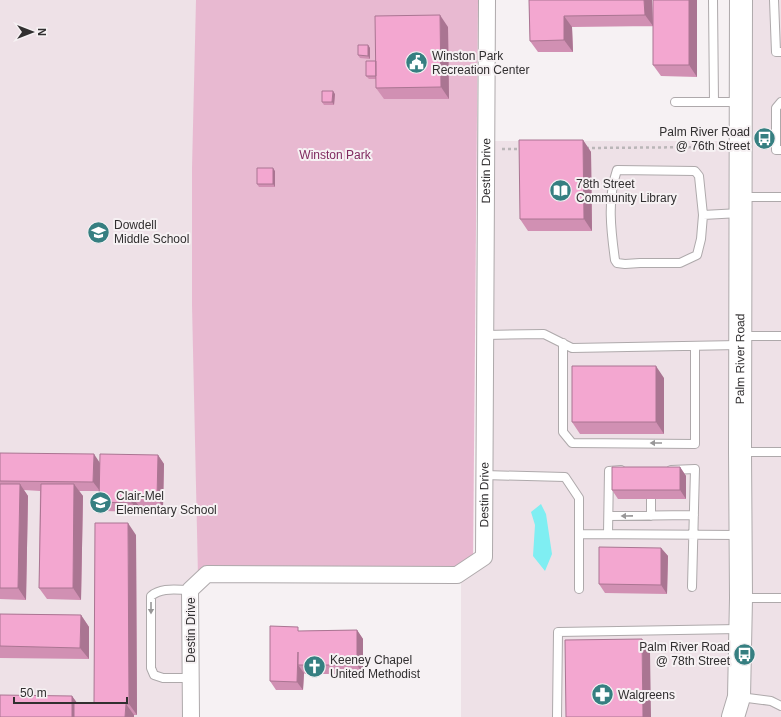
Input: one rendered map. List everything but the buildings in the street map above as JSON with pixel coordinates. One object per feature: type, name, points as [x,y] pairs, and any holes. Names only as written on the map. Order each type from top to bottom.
[{"type":"street","name":"Destin Drive","points":[[191,717],[190,590],[207,574],[457,575],[484,557],[487,0]]},
{"type":"street","name":"Palm River Road","points":[[736,707],[741,598],[741,0]]},
{"type":"lane","points":[[713,0],[714,102]]},
{"type":"lane","points":[[774,0],[776,52],[781,52]]},
{"type":"lane","points":[[674,102],[741,102]]},
{"type":"lane","points":[[779,150],[776,108],[781,102]]},
{"type":"lane","points":[[617,170],[695,171],[699,176],[703,215],[701,239],[697,255],[680,263],[625,264],[617,263],[615,260],[612,239],[611,192],[617,170]]},
{"type":"lane","points":[[703,215],[740,205],[781,197]]},
{"type":"lane","points":[[485,335],[544,334],[572,348],[695,346],[781,336]]},
{"type":"lane","points":[[563,343],[563,432],[572,443],[695,444],[695,346]]},
{"type":"lane","points":[[740,452],[781,452]]},
{"type":"lane","points":[[666,470],[695,469],[692,587]]},
{"type":"lane","points":[[608,534],[609,470],[630,470]]},
{"type":"lane","points":[[484,475],[565,477],[579,498],[578,589]]},
{"type":"lane","points":[[652,499],[652,516]]},
{"type":"lane","points":[[609,516],[694,515]]},
{"type":"lane","points":[[579,534],[740,535]]},
{"type":"lane","points":[[190,590],[158,591],[151,596],[151,668],[154,675],[163,678],[191,678]]},
{"type":"lane","points":[[741,598],[781,598]]},
{"type":"lane","points":[[557,717],[558,632],[740,629]]},
{"type":"lane","points":[[736,707],[771,701],[781,706]]},
{"type":"path","points":[[581,148],[715,147]]},
{"type":"path","points":[[486,149],[525,149]]},
{"type":"shaded area","points":[[0,0],[199,0],[207,574],[190,590],[191,717],[0,717]]},
{"type":"shaded area","points":[[746,0],[781,0],[781,717],[739,717]]},
{"type":"shaded area","points":[[490,141],[736,141],[731,717],[461,717],[461,577],[488,557]]},
{"type":"green space","name":"Winston Park","points":[[196,0],[478,0],[473,566],[198,576],[192,305],[192,168]]},
{"type":"water","points":[[541,504],[546,514],[552,554],[545,571],[533,556],[535,525],[531,512]]},
{"type":"place","name":"Winston Park Recreation Center","points":[[416,63]]},
{"type":"place","name":"Palm River Road @ 76th Street","points":[[765,139]]},
{"type":"place","name":"78th Street Community Library","points":[[560,191]]},
{"type":"place","name":"Dowdell Middle School","points":[[99,232]]},
{"type":"place","name":"Clair-Mel Elementary School","points":[[101,503]]},
{"type":"place","name":"Palm River Road @ 78th Street","points":[[745,654]]},
{"type":"place","name":"Keeney Chapel United Methodist","points":[[315,667]]},
{"type":"place","name":"Walgreens","points":[[603,695]]}]
